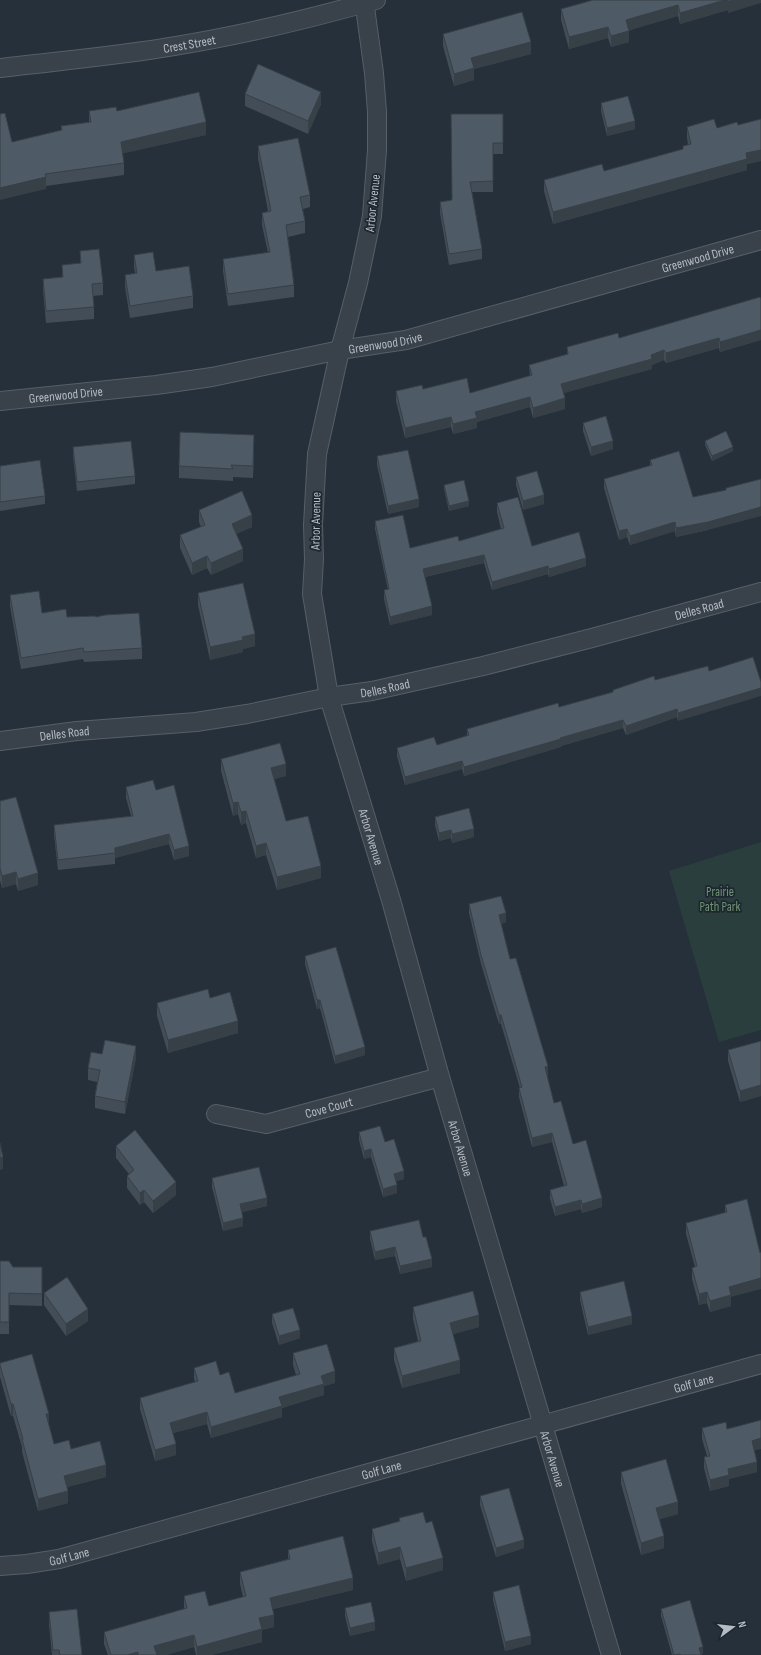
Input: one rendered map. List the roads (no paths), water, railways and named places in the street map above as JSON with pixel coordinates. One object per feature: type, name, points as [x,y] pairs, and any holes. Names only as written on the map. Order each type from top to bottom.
[{"type":"street","name":"Crest Street","points":[[0,68],[101,57],[257,31],[368,1]]},
{"type":"street","name":"Arbor Avenue","points":[[368,1],[374,73],[377,150],[372,216],[367,244],[340,350],[317,454],[313,525],[314,559],[312,594],[329,697],[391,900],[440,1077],[611,1655]]},
{"type":"street","name":"Greenwood Drive","points":[[0,401],[156,385],[212,377],[340,350],[406,340],[761,240]]},
{"type":"street","name":"Delles Road","points":[[0,741],[77,731],[196,722],[247,714],[329,697],[372,691],[483,666],[761,592]]},
{"type":"street","name":"Cove Court","points":[[216,1114],[266,1124],[440,1077]]},
{"type":"street","name":"Golf Lane","points":[[0,1566],[59,1559],[761,1364]]},
{"type":"park label","name":"Prairie Path Park","points":[[720,898]]}]
